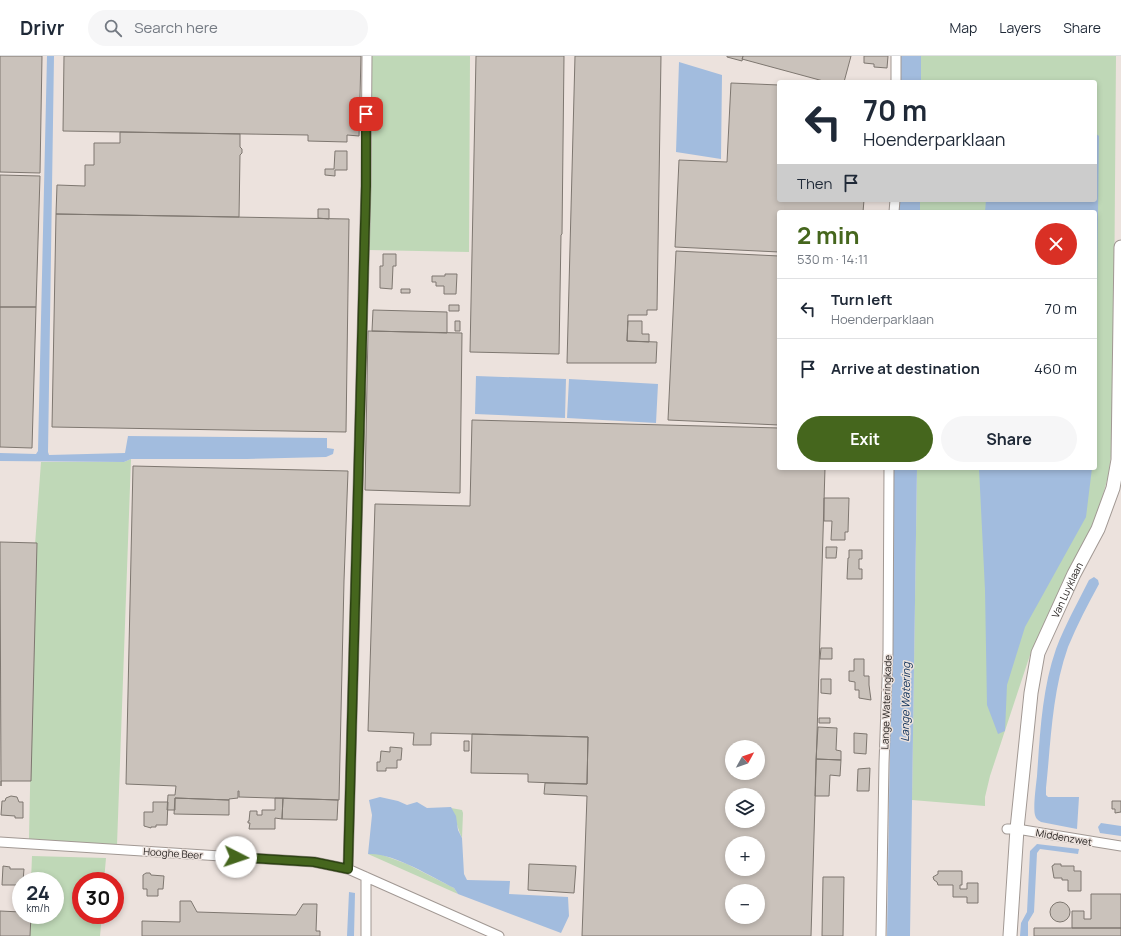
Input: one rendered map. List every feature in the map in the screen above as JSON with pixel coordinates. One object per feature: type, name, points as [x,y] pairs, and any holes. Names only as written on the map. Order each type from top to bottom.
[{"type":"street","points":[[348,869],[366,186],[367,56]]},
{"type":"street","points":[[896,56],[896,80]]},
{"type":"street","name":"Van Luyklaan","points":[[1010,936],[1012,829],[1038,653],[1074,574],[1098,529],[1113,488],[1118,460],[1121,247]]},
{"type":"street","name":"Lange Wateringkade","points":[[881,936],[884,763],[888,652],[889,470]]},
{"type":"street","name":"Middenzwet","points":[[1012,829],[1121,846]]},
{"type":"street","name":"Hooghe Beer","points":[[0,842],[314,862],[348,869],[499,936]]},
{"type":"street","points":[[366,877],[366,936]]},
{"type":"green space","points":[[372,56],[470,56],[469,252],[369,250]]},
{"type":"green space","points":[[921,56],[1116,56],[1113,442],[1108,477],[1096,519],[1031,652],[990,776],[985,797],[985,806],[912,800],[917,470],[1097,470],[1097,210],[920,210],[920,202],[1097,202],[1097,80],[921,80]]},
{"type":"green space","points":[[131,459],[117,845],[29,839],[35,545],[41,462],[124,462]]},
{"type":"green space","points":[[451,808],[462,810],[462,838],[454,815]]},
{"type":"green space","points":[[377,853],[407,864],[454,888],[458,894],[368,854]]},
{"type":"green space","points":[[32,856],[106,858],[105,872],[72,872],[72,924],[101,924],[100,936],[30,936],[31,924],[64,924],[64,872],[31,872]]},
{"type":"water","points":[[47,56],[54,56],[49,455],[125,453],[128,436],[327,438],[327,448],[334,449],[333,454],[326,457],[247,459],[131,459],[124,462],[0,461],[0,453],[36,454],[38,451]]},
{"type":"water","points":[[900,56],[921,56],[921,80],[900,80]]},
{"type":"water","points":[[679,62],[722,75],[721,159],[676,152]]},
{"type":"water","points":[[1097,134],[1099,136],[1097,293],[1097,210],[985,210],[986,202],[1097,202]]},
{"type":"water","points":[[898,202],[920,202],[920,210],[898,210]]},
{"type":"water","points":[[476,376],[566,379],[565,418],[475,414]]},
{"type":"water","points":[[569,379],[658,384],[656,423],[567,418]]},
{"type":"water","name":"Lange Watering","points":[[894,470],[917,470],[910,936],[887,936]]},
{"type":"water","points":[[979,470],[1092,470],[1086,517],[1025,627],[1007,685],[1005,731],[998,734],[987,705],[985,590]]},
{"type":"water","points":[[1094,577],[1098,580],[1099,584],[1068,647],[1059,681],[1055,699],[1046,788],[1046,795],[1048,797],[1079,797],[1077,829],[1041,822],[1038,820],[1034,812],[1035,796],[1042,712],[1051,664],[1067,622],[1089,580]]},
{"type":"water","points":[[380,797],[398,801],[407,805],[417,802],[427,808],[451,807],[456,816],[458,830],[462,838],[464,874],[467,880],[510,881],[509,894],[568,897],[569,916],[561,933],[458,894],[454,888],[400,861],[378,854],[368,854],[372,815],[369,800]]},
{"type":"water","points":[[1101,823],[1121,826],[1121,836],[1100,833],[1098,827]]},
{"type":"water","points":[[1037,844],[1079,849],[1078,854],[1040,849],[1037,853],[1034,912],[1028,922],[1028,936],[1020,936],[1021,923],[1027,912],[1030,851]]},
{"type":"water","points":[[349,892],[355,893],[354,936],[347,936]]},
{"type":"building","points":[[0,56],[42,56],[40,173],[0,172]]},
{"type":"building","points":[[64,56],[361,56],[359,136],[347,135],[347,142],[308,141],[308,135],[63,131]]},
{"type":"building","points":[[476,56],[564,56],[559,354],[470,352]]},
{"type":"building","points":[[575,56],[661,56],[657,310],[647,310],[647,315],[628,315],[627,341],[657,342],[656,363],[567,363]]},
{"type":"building","points":[[727,56],[743,56],[742,61]]},
{"type":"building","points":[[743,56],[851,56],[845,80],[820,80],[742,59]]},
{"type":"building","points":[[864,56],[888,56],[887,68],[874,67],[874,64],[864,63]]},
{"type":"building","points":[[731,83],[777,85],[777,202],[864,202],[863,210],[777,210],[777,252],[675,247],[679,160],[727,162]]},
{"type":"building","points":[[120,132],[240,134],[240,147],[242,149],[242,153],[240,155],[239,217],[56,214],[57,185],[85,186],[85,165],[94,165],[94,143],[120,143]]},
{"type":"building","points":[[335,151],[347,151],[347,170],[335,170],[335,176],[325,175],[325,169],[334,169]]},
{"type":"building","points":[[0,175],[40,176],[36,307],[0,307]]},
{"type":"building","points":[[318,209],[329,209],[329,219],[318,218]]},
{"type":"building","points":[[56,214],[349,219],[346,432],[52,427]]},
{"type":"building","points":[[676,251],[777,256],[777,425],[668,420]]},
{"type":"building","points":[[383,254],[396,254],[396,266],[393,266],[392,289],[380,288],[380,266],[383,266]]},
{"type":"building","points":[[445,274],[457,274],[456,294],[444,294],[444,286],[436,286],[436,282],[432,282],[432,276],[445,276]]},
{"type":"building","points":[[401,289],[410,289],[410,293],[401,293]]},
{"type":"building","points":[[449,305],[459,305],[459,311],[449,311]]},
{"type":"building","points":[[0,307],[36,307],[32,448],[0,447]]},
{"type":"building","points":[[373,310],[447,312],[447,333],[372,331]]},
{"type":"building","points":[[455,321],[460,321],[460,331],[455,331]]},
{"type":"building","points":[[628,321],[642,321],[642,334],[649,334],[649,342],[627,341]]},
{"type":"building","points":[[368,331],[462,333],[460,493],[365,490]]},
{"type":"building","points":[[472,420],[777,428],[777,470],[825,470],[811,936],[582,936],[587,796],[544,794],[545,783],[587,784],[588,737],[431,733],[431,745],[413,745],[414,733],[368,731],[375,504],[470,506]]},
{"type":"building","points":[[133,466],[348,471],[339,800],[239,797],[238,791],[238,798],[229,800],[175,798],[175,810],[167,810],[168,795],[175,795],[176,786],[126,784]]},
{"type":"building","points":[[824,498],[849,498],[848,532],[845,532],[845,540],[831,540],[832,521],[824,521]]},
{"type":"building","points":[[0,542],[37,543],[31,781],[1,781],[1,786]]},
{"type":"building","points":[[826,547],[837,547],[836,558],[826,558]]},
{"type":"building","points":[[849,550],[862,550],[862,559],[859,559],[859,569],[862,569],[862,579],[847,579]]},
{"type":"building","points":[[821,648],[832,648],[832,659],[820,659]]},
{"type":"building","points":[[854,659],[864,659],[864,676],[869,676],[871,700],[859,698],[859,690],[855,690],[855,682],[849,681],[849,671],[854,671]]},
{"type":"building","points":[[821,679],[831,679],[831,694],[821,693]]},
{"type":"building","points":[[819,718],[830,718],[830,723],[819,723]]},
{"type":"building","points":[[818,727],[837,728],[836,750],[841,751],[841,760],[816,759]]},
{"type":"building","points":[[854,733],[867,734],[866,754],[854,753]]},
{"type":"building","points":[[472,734],[588,737],[587,784],[528,782],[528,774],[471,773]]},
{"type":"building","points":[[464,741],[469,741],[469,751],[464,751]]},
{"type":"building","points":[[390,747],[402,748],[401,760],[397,760],[397,768],[386,768],[386,771],[377,771],[377,762],[380,762],[381,751],[390,752]]},
{"type":"building","points":[[816,759],[841,760],[840,776],[830,775],[829,796],[815,796]]},
{"type":"building","points":[[870,768],[869,791],[857,791],[858,769]]},
{"type":"building","points":[[11,796],[17,797],[19,802],[23,802],[23,818],[1,815],[2,801],[5,801],[6,798]]},
{"type":"building","points":[[175,798],[229,800],[229,815],[174,814]]},
{"type":"building","points":[[275,798],[283,798],[282,819],[275,818],[275,829],[249,829],[250,823],[248,823],[248,821],[250,811],[257,811],[257,815],[262,815],[262,810],[275,810]]},
{"type":"building","points":[[283,798],[338,800],[337,820],[282,819]]},
{"type":"building","points":[[1112,801],[1121,801],[1121,812],[1115,813],[1115,809],[1112,809]]},
{"type":"building","points":[[153,802],[168,802],[167,825],[156,825],[156,827],[151,828],[144,826],[144,812],[153,812]]},
{"type":"building","points":[[529,864],[576,866],[574,893],[528,890]]},
{"type":"building","points":[[1054,864],[1061,864],[1061,866],[1074,866],[1074,871],[1081,871],[1081,891],[1068,891],[1068,880],[1054,878],[1052,866]]},
{"type":"building","points":[[3,866],[10,867],[10,869],[24,869],[24,872],[12,872],[12,885],[2,885]]},
{"type":"building","points":[[938,871],[962,871],[962,885],[960,885],[960,889],[967,889],[967,883],[978,883],[978,903],[967,903],[967,897],[953,897],[953,885],[938,885],[933,877],[938,874]]},
{"type":"building","points":[[146,873],[164,876],[163,889],[158,889],[158,896],[147,896],[147,889],[143,889],[143,875]]},
{"type":"building","points":[[823,877],[844,877],[843,936],[822,936]]},
{"type":"building","points":[[1091,894],[1121,894],[1121,928],[1072,928],[1072,911],[1084,911],[1084,919],[1091,919]]},
{"type":"building","points":[[180,901],[191,901],[197,912],[296,915],[303,904],[317,904],[316,931],[320,931],[320,936],[142,936],[142,921],[180,922]]},
{"type":"building","points":[[1060,902],[1067,905],[1070,912],[1067,919],[1060,922],[1053,919],[1050,912],[1053,905]]},
{"type":"building","points":[[0,911],[12,912],[12,924],[31,924],[30,936],[0,936]]},
{"type":"building","points":[[1034,928],[1121,928],[1121,936],[1034,936]]},
{"type":"route","points":[[236,857],[314,862],[348,869],[366,186],[366,114]]}]
